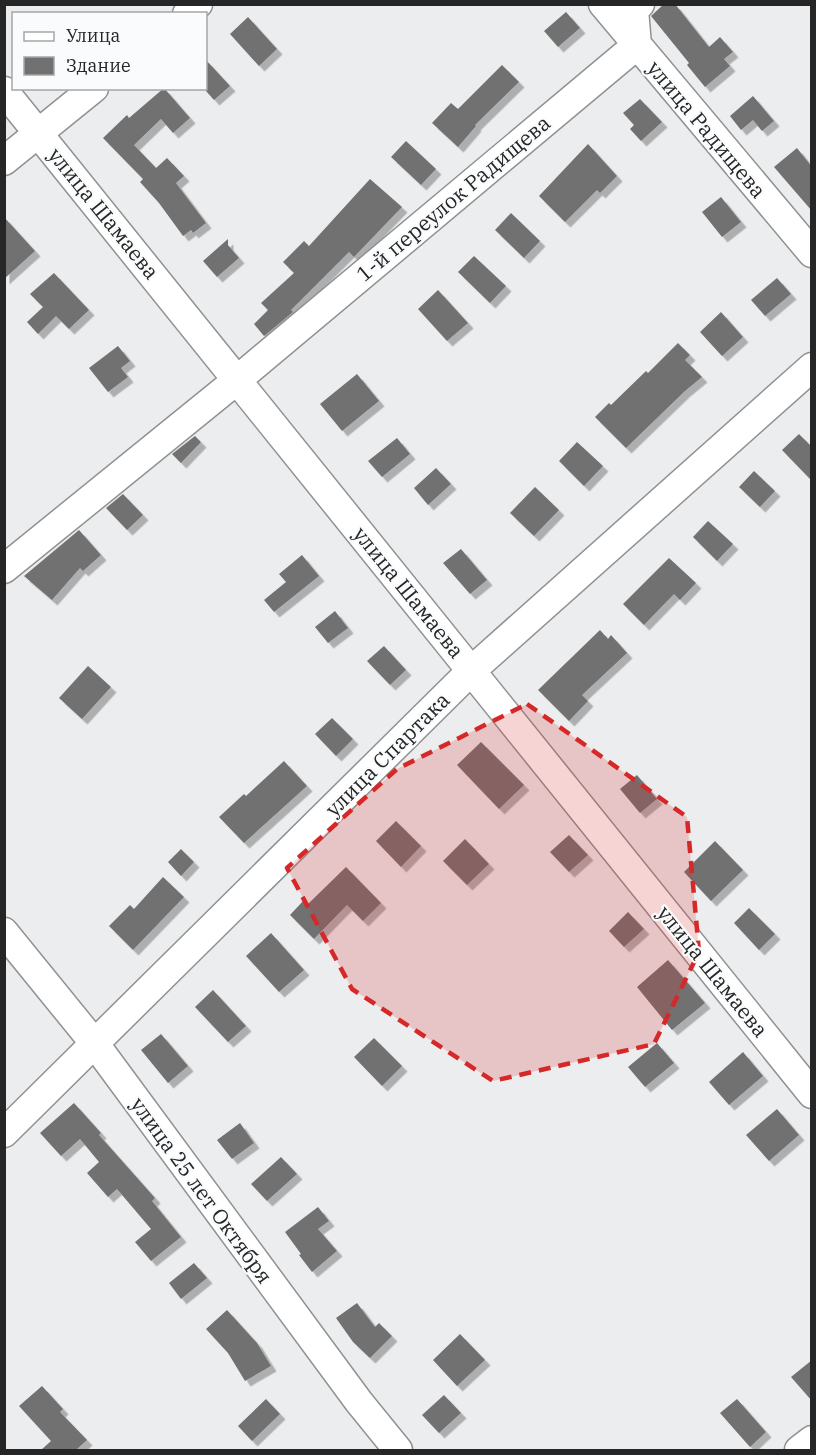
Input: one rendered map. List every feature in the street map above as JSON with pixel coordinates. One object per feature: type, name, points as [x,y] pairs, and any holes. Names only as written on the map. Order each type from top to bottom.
[{"type":"street","name":"улица Радищева","points":[[603,4],[812,253]]},
{"type":"street","points":[[637,45],[634,10],[640,4]]},
{"type":"street","name":"1-й переулок Радищева","points":[[4,569],[237,380],[637,45]]},
{"type":"street","points":[[4,161],[91,90]]},
{"type":"street","name":"улица Шамаева","points":[[4,91],[812,1094]]},
{"type":"street","name":"улица Спартака","points":[[4,1133],[472,670],[812,367]]},
{"type":"street","name":"улица 25 лет Октября","points":[[4,932],[95,1044],[359,1402],[398,1450]]},
{"type":"street","points":[[799,1450],[812,1440]]},
{"type":"highlighted area","points":[[527,704],[687,817],[699,952],[654,1044],[493,1081],[352,989],[287,868],[397,769]]},
{"type":"building","points":[[664,4],[675,4],[709,47],[720,37],[733,52],[724,59],[730,66],[705,87],[651,16]]},
{"type":"building","points":[[566,12],[580,28],[558,47],[544,31]]},
{"type":"building","points":[[248,17],[277,49],[259,66],[230,34]]},
{"type":"building","points":[[207,61],[230,86],[214,100],[206,91]]},
{"type":"building","points":[[502,65],[519,82],[475,125],[458,147],[432,123],[451,103],[458,109]]},
{"type":"building","points":[[162,90],[166,90],[190,118],[173,133],[161,119],[134,145],[156,168],[167,158],[184,176],[176,183],[206,223],[193,233],[191,230],[183,236],[140,182],[143,179],[103,138],[127,115],[129,118]]},
{"type":"building","points":[[753,96],[774,121],[762,131],[753,120],[741,130],[730,116]]},
{"type":"building","points":[[640,99],[662,122],[641,141],[630,129],[634,125],[623,113]]},
{"type":"building","points":[[406,141],[436,169],[421,185],[391,157]]},
{"type":"building","points":[[588,144],[617,176],[600,193],[597,190],[565,222],[539,196]]},
{"type":"building","points":[[797,148],[812,167],[812,211],[774,167]]},
{"type":"building","points":[[370,179],[402,207],[354,257],[349,252],[291,310],[293,312],[264,336],[254,324],[268,310],[261,303],[294,273],[283,262],[304,241],[309,246]]},
{"type":"building","points":[[721,197],[741,222],[722,237],[702,212]]},
{"type":"building","points":[[511,213],[540,241],[524,258],[495,230]]},
{"type":"building","points":[[4,217],[35,251],[4,279]]},
{"type":"building","points":[[228,239],[228,245],[239,258],[217,277],[203,261]]},
{"type":"building","points":[[474,256],[506,286],[490,303],[458,272]]},
{"type":"building","points":[[54,273],[89,310],[69,329],[56,316],[38,334],[27,322],[43,307],[30,294]]},
{"type":"building","points":[[777,278],[791,294],[765,316],[751,300]]},
{"type":"building","points":[[438,290],[468,323],[447,341],[418,309]]},
{"type":"building","points":[[721,312],[743,337],[722,356],[700,332]]},
{"type":"building","points":[[678,343],[690,355],[685,360],[702,377],[626,448],[595,417],[609,403],[611,405],[646,371],[648,373]]},
{"type":"building","points":[[118,346],[130,361],[121,368],[128,377],[108,392],[89,368]]},
{"type":"building","points":[[357,374],[379,401],[342,431],[320,404]]},
{"type":"building","points":[[799,434],[812,447],[812,481],[782,450]]},
{"type":"building","points":[[195,436],[201,442],[181,463],[172,454]]},
{"type":"building","points":[[397,438],[410,454],[382,477],[368,461]]},
{"type":"building","points":[[577,442],[603,466],[584,486],[559,461]]},
{"type":"building","points":[[436,468],[451,484],[428,505],[414,488]]},
{"type":"building","points":[[754,471],[775,491],[760,507],[739,487]]},
{"type":"building","points":[[535,487],[559,510],[534,536],[510,513]]},
{"type":"building","points":[[123,494],[143,515],[127,530],[106,508]]},
{"type":"building","points":[[708,521],[733,544],[717,561],[693,537]]},
{"type":"building","points":[[79,530],[101,555],[83,571],[80,568],[52,600],[24,576]]},
{"type":"building","points":[[461,549],[487,580],[470,594],[443,563]]},
{"type":"building","points":[[302,555],[319,576],[274,612],[264,600],[286,582],[279,574]]},
{"type":"building","points":[[669,558],[696,583],[680,600],[674,594],[644,625],[623,604]]},
{"type":"building","points":[[335,611],[348,628],[328,643],[315,627]]},
{"type":"building","points":[[600,630],[608,639],[611,635],[627,653],[582,695],[588,701],[569,721],[538,690]]},
{"type":"building","points":[[384,646],[406,670],[390,685],[367,661]]},
{"type":"building","points":[[88,666],[111,687],[82,719],[59,698]]},
{"type":"building","points":[[332,718],[353,739],[336,756],[315,734]]},
{"type":"building","points":[[481,742],[524,785],[499,809],[457,765]]},
{"type":"building","points":[[284,761],[307,786],[244,843],[219,817]]},
{"type":"building","points":[[637,775],[657,799],[640,813],[620,789]]},
{"type":"building","points":[[396,821],[421,846],[401,867],[376,841]]},
{"type":"building","points":[[569,835],[588,855],[569,872],[550,852]]},
{"type":"building","points":[[465,839],[489,864],[467,885],[443,861]]},
{"type":"building","points":[[715,841],[743,870],[711,901],[684,872]]},
{"type":"building","points":[[181,849],[194,862],[181,876],[168,862]]},
{"type":"building","points":[[346,867],[381,903],[363,921],[347,905],[314,939],[290,915],[304,900],[308,904]]},
{"type":"building","points":[[163,877],[184,897],[133,950],[109,926],[130,905],[134,909]]},
{"type":"building","points":[[749,908],[775,934],[759,950],[734,923]]},
{"type":"building","points":[[628,912],[644,929],[624,947],[609,931]]},
{"type":"building","points":[[271,933],[304,970],[279,992],[246,956]]},
{"type":"building","points":[[668,960],[705,1003],[672,1030],[637,987]]},
{"type":"building","points":[[213,990],[246,1026],[228,1042],[195,1007]]},
{"type":"building","points":[[161,1034],[188,1066],[168,1083],[141,1050]]},
{"type":"building","points":[[374,1038],[402,1066],[382,1086],[354,1057]]},
{"type":"building","points":[[657,1043],[674,1063],[645,1087],[628,1067]]},
{"type":"building","points":[[743,1052],[763,1076],[729,1105],[709,1082]]},
{"type":"building","points":[[74,1103],[155,1198],[152,1201],[181,1237],[151,1261],[135,1242],[151,1229],[117,1189],[108,1197],[87,1173],[99,1162],[80,1139],[61,1156],[40,1133]]},
{"type":"building","points":[[777,1109],[799,1135],[769,1161],[746,1135]]},
{"type":"building","points":[[240,1123],[254,1143],[232,1159],[217,1140]]},
{"type":"building","points":[[281,1157],[297,1174],[267,1201],[251,1184]]},
{"type":"building","points":[[318,1207],[329,1221],[318,1229],[337,1251],[312,1272],[285,1232]]},
{"type":"building","points":[[194,1263],[207,1278],[181,1299],[169,1283]]},
{"type":"building","points":[[357,1303],[375,1327],[379,1323],[392,1336],[370,1358],[353,1342],[336,1318]]},
{"type":"building","points":[[227,1310],[257,1343],[271,1366],[245,1381],[228,1353],[206,1329]]},
{"type":"building","points":[[460,1334],[485,1360],[457,1386],[433,1360]]},
{"type":"building","points":[[812,1360],[812,1401],[791,1377]]},
{"type":"building","points":[[42,1386],[63,1409],[60,1412],[87,1440],[76,1450],[41,1450],[51,1441],[19,1406]]},
{"type":"building","points":[[444,1395],[461,1413],[439,1433],[422,1415]]},
{"type":"building","points":[[266,1399],[280,1414],[252,1441],[238,1426]]},
{"type":"building","points":[[737,1399],[766,1432],[750,1447],[720,1413]]}]
